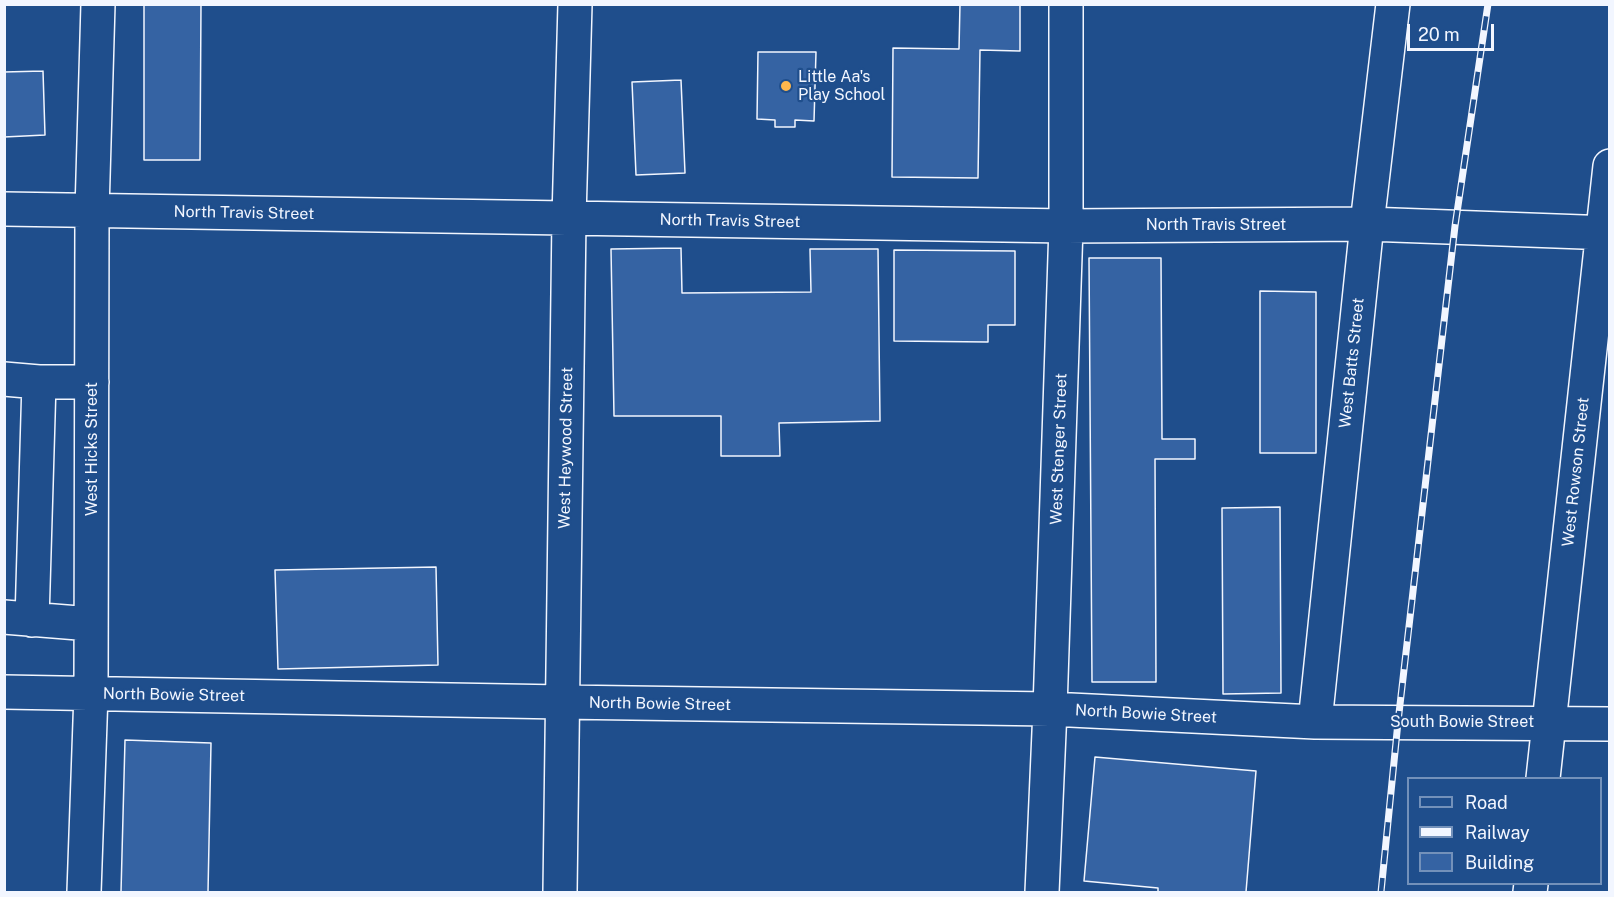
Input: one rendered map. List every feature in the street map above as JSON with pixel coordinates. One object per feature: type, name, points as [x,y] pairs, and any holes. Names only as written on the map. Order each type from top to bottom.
[{"type":"street","name":"West Hicks Street","points":[[84,892],[91,693],[92,211],[98,4]]},
{"type":"street","name":"West Heywood Street","points":[[560,892],[569,218],[575,4]]},
{"type":"street","name":"West Stenger Street","points":[[1042,892],[1066,226],[1066,4]]},
{"type":"street","name":"West Batts Street","points":[[1315,722],[1367,224],[1393,4]]},
{"type":"street","name":"West Rowson Street","points":[[1543,777],[1606,233],[1610,166]]},
{"type":"street","name":"North Travis Street","points":[[4,209],[1066,226],[1367,224],[1606,233]]},
{"type":"street","points":[[4,379],[39,382],[92,382]]},
{"type":"street","points":[[39,382],[18,618],[91,624]]},
{"type":"street","name":"North Bowie Street","points":[[4,692],[1050,709],[1315,722]]},
{"type":"street","name":"South Bowie Street","points":[[1315,722],[1610,724]]},
{"type":"building","points":[[144,4],[201,4],[200,160],[144,160]]},
{"type":"building","points":[[960,4],[1020,4],[1020,51],[980,50],[978,178],[892,177],[893,48],[959,49]]},
{"type":"building","name":"Little Aa's Play School","points":[[758,52],[816,52],[814,121],[795,120],[795,127],[775,127],[775,120],[757,119]]},
{"type":"building","points":[[43,71],[45,135],[4,137],[4,72]]},
{"type":"building","points":[[681,80],[685,173],[636,175],[632,82]]},
{"type":"building","points":[[681,248],[682,293],[811,292],[810,249],[878,249],[880,421],[779,423],[780,456],[721,456],[721,416],[614,416],[611,249]]},
{"type":"building","points":[[894,250],[1015,251],[1015,325],[988,325],[988,342],[894,341]]},
{"type":"building","points":[[1089,258],[1161,258],[1162,439],[1195,439],[1195,459],[1155,459],[1156,682],[1092,682]]},
{"type":"building","points":[[1260,291],[1316,292],[1316,453],[1260,453]]},
{"type":"building","points":[[1280,507],[1281,693],[1223,694],[1222,508]]},
{"type":"building","points":[[436,567],[438,665],[278,669],[275,570]]},
{"type":"building","points":[[125,740],[211,743],[208,892],[121,892]]},
{"type":"building","points":[[1095,757],[1256,771],[1246,892],[1158,892],[1158,888],[1084,881]]},
{"type":"railway","points":[[1381,892],[1398,722],[1455,226],[1488,4]]},
{"type":"place","name":"Little Aa's Play School","points":[[786,86]]}]
